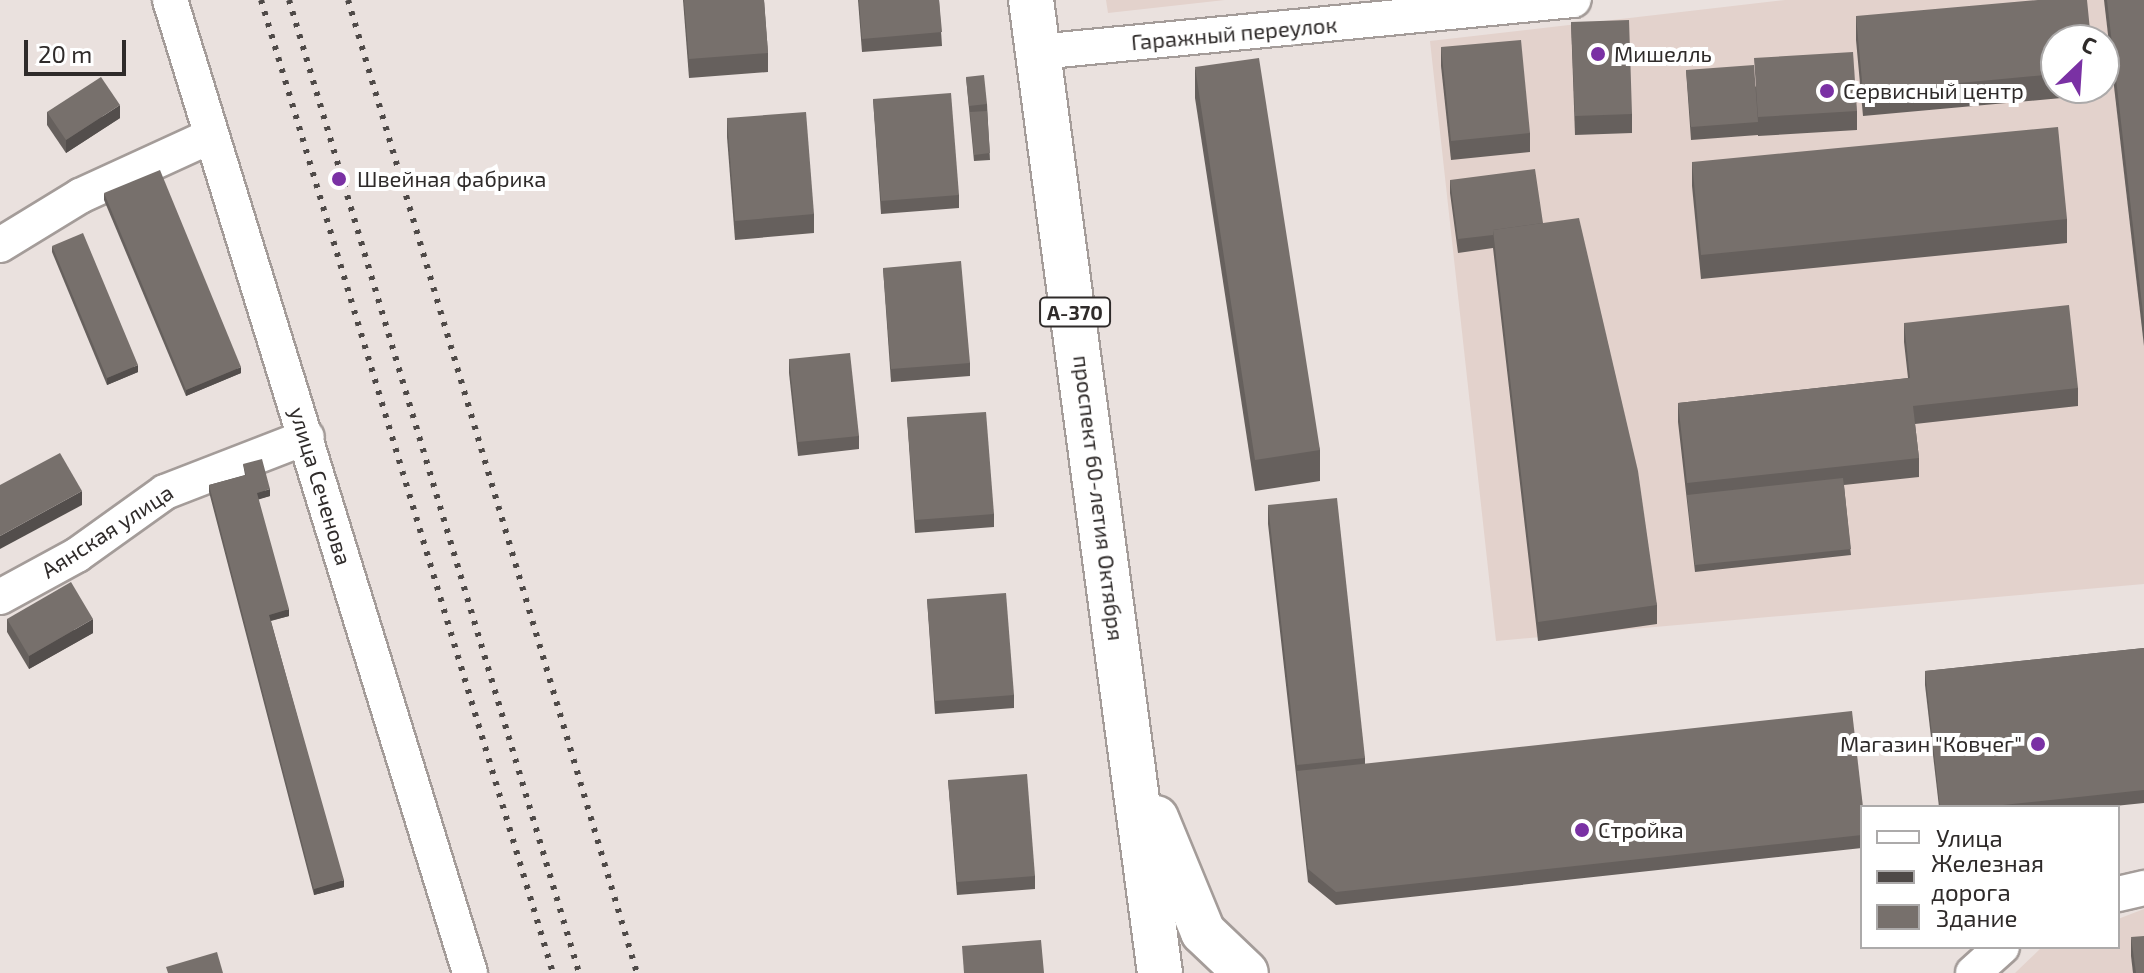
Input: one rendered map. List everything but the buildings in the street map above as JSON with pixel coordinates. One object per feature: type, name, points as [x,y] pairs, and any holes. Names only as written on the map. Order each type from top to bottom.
[{"type":"highway","name":"проспект 60-летия Октября","points":[[1031,0],[1112,573],[1124,712],[1160,973]]},
{"type":"highway","name":"проспект 60-летия Октября","points":[[1124,712],[1153,810],[1203,932],[1246,973]]},
{"type":"street","name":"улица Сеченова","points":[[170,0],[470,973]]},
{"type":"street","name":"Гаражный переулок","points":[[1038,52],[1573,0]]},
{"type":"street","points":[[0,245],[80,196],[211,136]]},
{"type":"street","name":"Аянская улица","points":[[0,597],[77,555],[165,492],[307,437]]},
{"type":"street","points":[[2120,894],[2144,888]]},
{"type":"street","points":[[1973,973],[2000,949]]},
{"type":"shaded area","points":[[1106,0],[1225,0],[1108,13]]},
{"type":"shaded area","points":[[1785,0],[2144,0],[2144,584],[1496,641],[1430,41]]},
{"type":"shaded area","points":[[2144,909],[2144,973],[2015,973],[2040,949],[2120,949],[2120,918]]},
{"type":"railway","points":[[261,0],[553,973]]},
{"type":"railway","points":[[289,0],[579,973]]},
{"type":"railway","points":[[348,0],[637,973]]},
{"type":"place","name":"Мишелль","points":[[1598,54]]},
{"type":"place","name":"Сервисный центр","points":[[1827,91]]},
{"type":"place","name":"Швейная фабрика","points":[[339,179]]},
{"type":"place","name":"Магазин \"Ковчег\"","points":[[2038,744]]},
{"type":"place","name":"Стройка","points":[[1582,830]]}]
